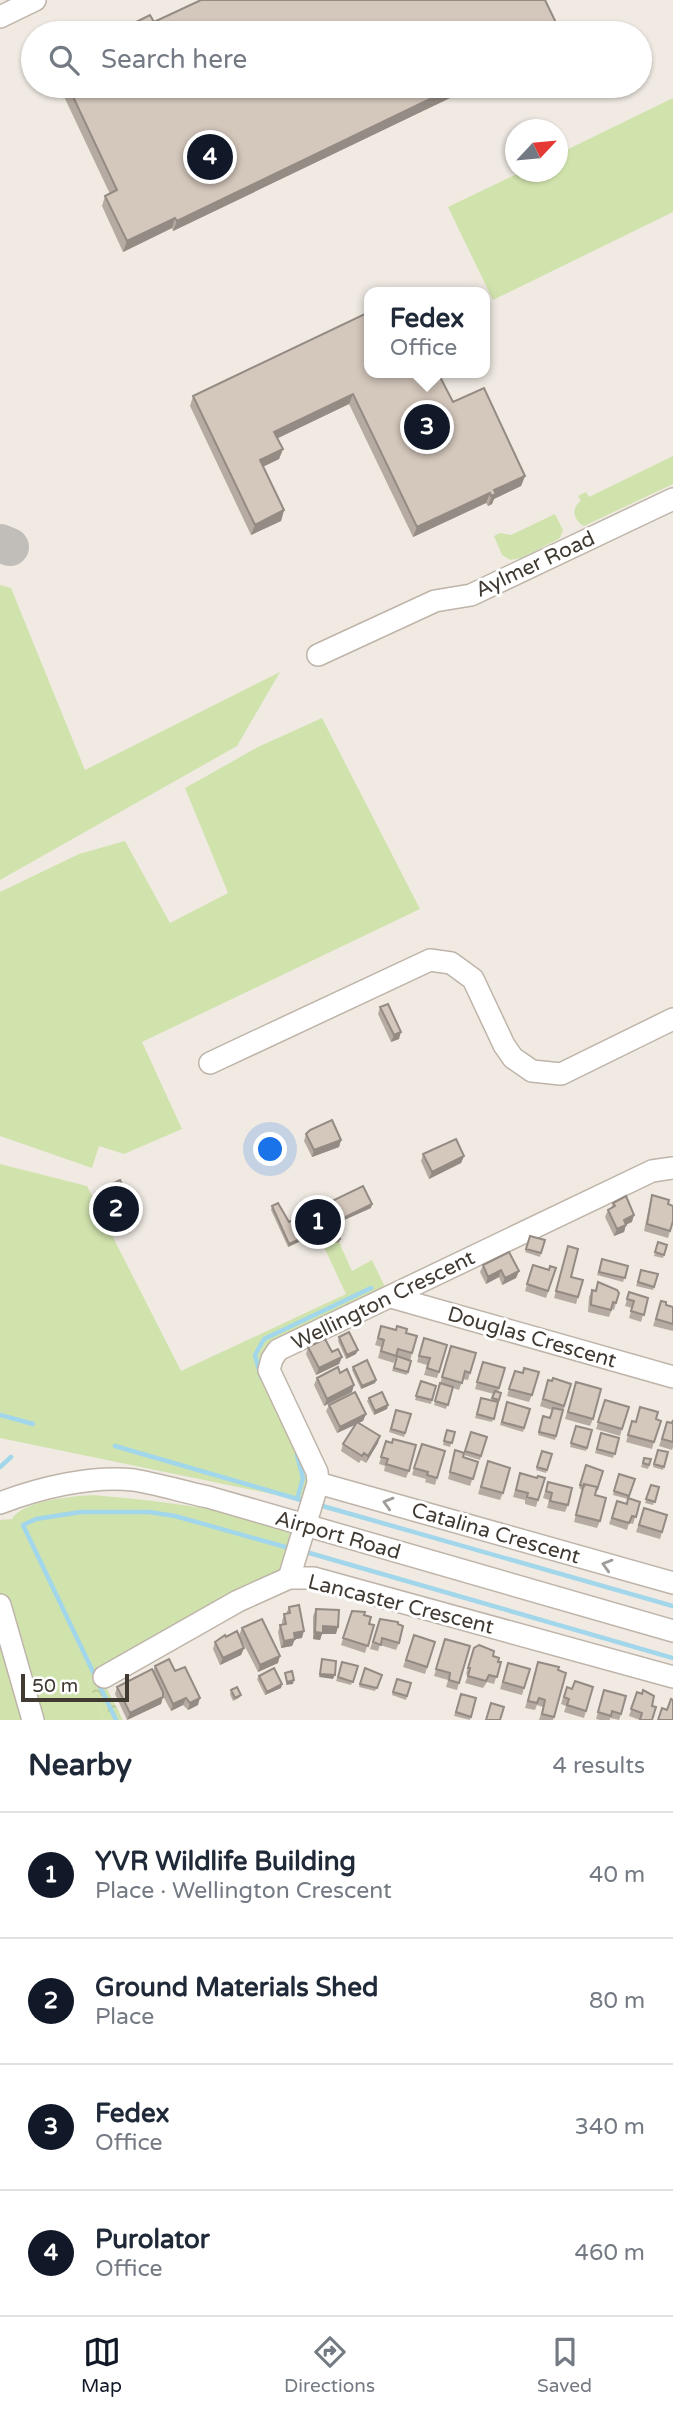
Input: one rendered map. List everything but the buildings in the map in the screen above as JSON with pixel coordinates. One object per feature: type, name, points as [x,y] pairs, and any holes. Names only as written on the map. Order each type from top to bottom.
[{"type":"street","points":[[0,17],[35,0]]},
{"type":"street","name":"Aylmer Road","points":[[318,655],[435,601],[471,595],[673,499]]},
{"type":"street","points":[[210,1063],[430,960],[451,963],[473,979],[504,1045],[513,1058],[532,1071],[561,1074],[673,1019]]},
{"type":"street","name":"Wellington Crescent","points":[[318,1483],[317,1472],[269,1370],[278,1350],[652,1171],[673,1168]]},
{"type":"street","name":"Douglas Crescent","points":[[391,1297],[673,1377]]},
{"type":"street","name":"Airport Road","points":[[0,1503],[25,1493],[61,1485],[133,1480],[208,1497],[673,1632]]},
{"type":"street","points":[[289,1578],[318,1483]]},
{"type":"street","name":"Catalina Crescent","points":[[318,1483],[673,1583]]},
{"type":"street","name":"Lancaster Crescent","points":[[104,1677],[238,1601],[289,1578],[314,1578],[673,1677]]},
{"type":"street","points":[[0,1605],[33,1720]]},
{"type":"green space","points":[[673,98],[673,212],[493,300],[490,287],[487,287],[448,207],[505,180],[505,182],[568,182],[568,149]]},
{"type":"green space","points":[[673,456],[673,484],[584,526],[578,521],[574,511],[581,501],[578,496],[586,492],[589,497]]},
{"type":"green space","points":[[555,514],[563,530],[560,538],[522,558],[510,560],[502,555],[494,536],[500,533],[511,535]]},
{"type":"green space","points":[[0,585],[11,588],[85,770],[280,672],[237,746],[0,880]]},
{"type":"green space","points":[[322,718],[420,909],[142,1042],[182,1129],[124,1154],[99,1146],[92,1168],[0,1136],[0,892],[79,854],[125,841],[170,923],[228,893],[185,788],[258,747]]},
{"type":"green space","points":[[0,1164],[87,1186],[181,1371],[346,1294],[323,1245],[339,1242],[352,1271],[372,1260],[385,1287],[270,1342],[261,1366],[295,1444],[307,1482],[301,1500],[0,1438]]},
{"type":"green space","points":[[91,1495],[164,1502],[236,1515],[284,1527],[291,1532],[293,1539],[280,1572],[88,1682],[104,1720],[0,1720],[0,1520],[12,1519],[36,1504]]},
{"type":"green space","points":[[100,1675],[123,1720],[104,1720],[88,1682]]},
{"type":"waterway","points":[[261,1377],[255,1355],[264,1339],[371,1288]]},
{"type":"waterway","points":[[0,1415],[33,1424]]},
{"type":"waterway","points":[[115,1446],[301,1500]]},
{"type":"waterway","points":[[297,1455],[303,1478],[297,1499]]},
{"type":"waterway","points":[[0,1467],[11,1457]]},
{"type":"waterway","points":[[319,1505],[673,1606]]},
{"type":"waterway","points":[[116,1720],[23,1525],[36,1519],[81,1512],[149,1512],[175,1516],[289,1548]]},
{"type":"waterway","points":[[306,1552],[673,1658]]},
{"type":"taxiway","points":[[0,543],[10,547]]},
{"type":"place","name":"Purolator","points":[[210,157]]},
{"type":"place","name":"Fedex","points":[[427,427]]},
{"type":"place","name":"Ground Materials Shed","points":[[116,1209]]},
{"type":"place","name":"YVR Wildlife Building","points":[[318,1222]]}]
